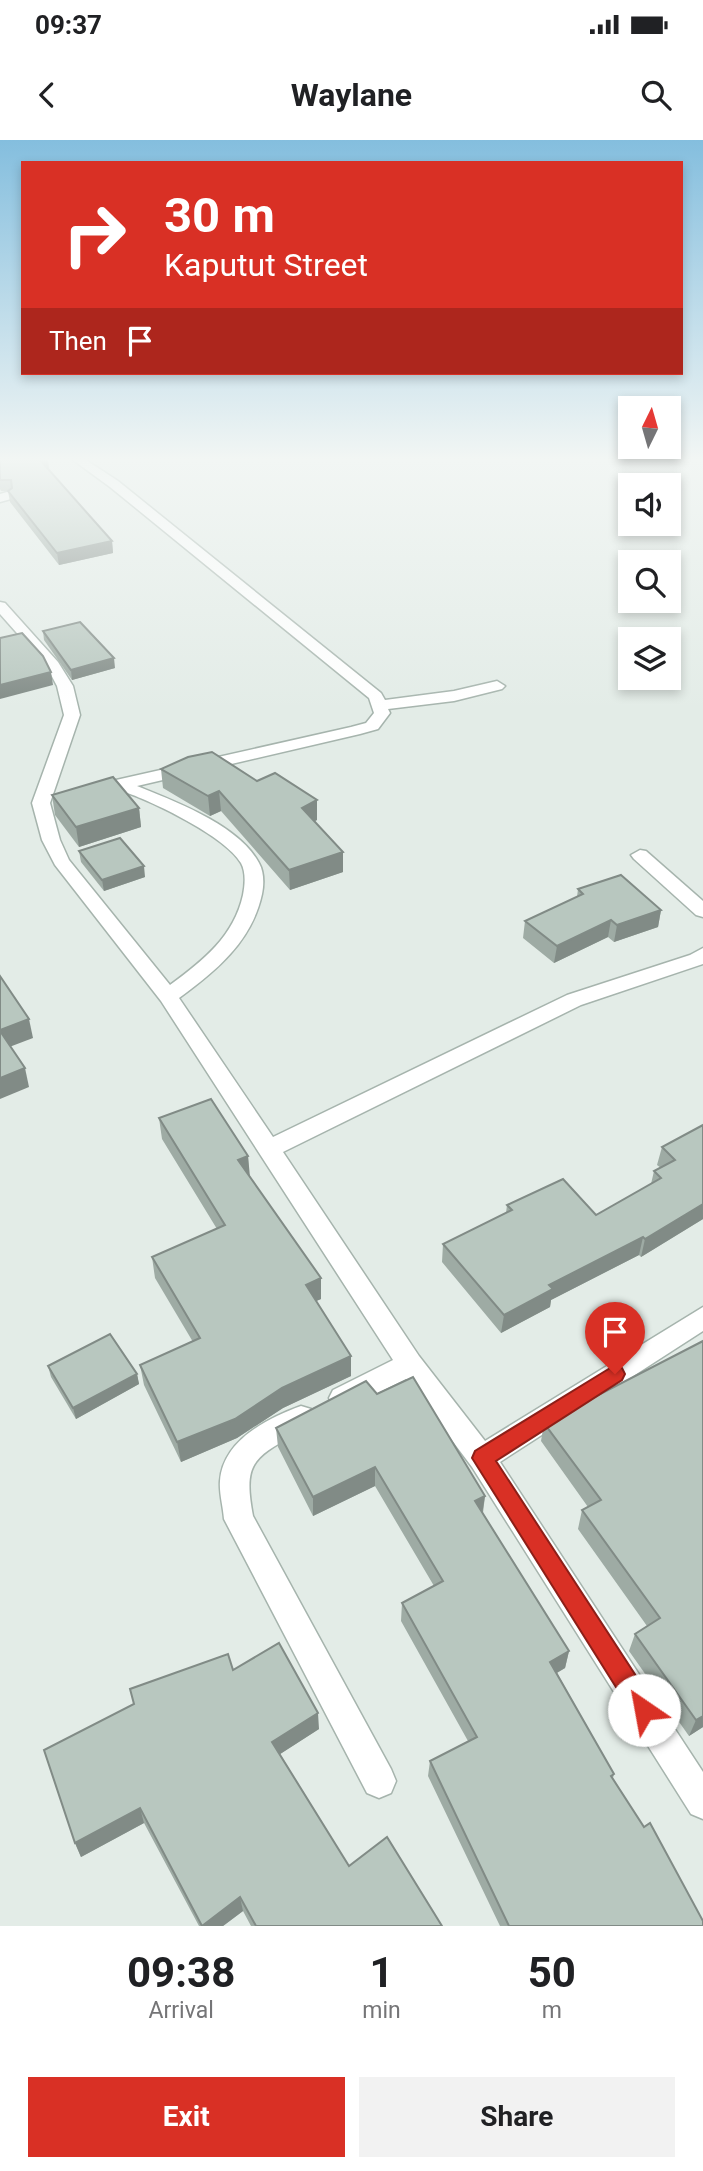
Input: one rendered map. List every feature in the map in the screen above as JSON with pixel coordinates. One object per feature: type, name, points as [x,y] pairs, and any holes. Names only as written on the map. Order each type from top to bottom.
[{"type":"street","points":[[80,794],[354,731],[372,726],[379,720],[381,705],[376,695],[188,543]]},
{"type":"street","points":[[0,606],[53,664],[65,685],[72,715],[48,802],[51,840],[61,861],[168,996],[410,1364],[482,1458],[703,1802]]},
{"type":"street","points":[[381,705],[454,696],[497,686]]},
{"type":"street","points":[[119,785],[195,817],[247,857],[255,876],[251,908],[228,947],[213,963],[168,996]]},
{"type":"street","points":[[640,855],[703,911]]},
{"type":"street","points":[[267,1150],[563,1004],[697,959],[703,954]]},
{"type":"street","points":[[482,1458],[703,1318]]},
{"type":"street","points":[[379,1781],[239,1519],[234,1476],[243,1455],[271,1434],[410,1364]]},
{"type":"building","points":[[49,543],[101,543],[57,553]]},
{"type":"building","points":[[80,622],[114,658],[71,670],[43,631]]},
{"type":"building","points":[[22,633],[43,656],[51,672],[0,685],[0,638]]},
{"type":"building","points":[[212,752],[257,781],[275,773],[317,800],[302,808],[343,852],[289,870],[219,791],[208,796],[161,769],[188,757]]},
{"type":"building","points":[[113,777],[139,808],[76,827],[52,795]]},
{"type":"building","points":[[120,838],[144,866],[102,880],[79,851]]},
{"type":"building","points":[[621,875],[661,910],[617,925],[611,920],[557,946],[525,921],[583,894],[578,889]]},
{"type":"building","points":[[0,976],[29,1019],[0,1030]]},
{"type":"building","points":[[0,1031],[25,1068],[0,1078]]},
{"type":"building","points":[[211,1099],[248,1156],[238,1160],[321,1278],[306,1285],[351,1356],[282,1388],[235,1419],[177,1442],[140,1365],[200,1338],[152,1257],[225,1225],[159,1118]]},
{"type":"building","points":[[703,1125],[703,1204],[645,1239],[643,1237],[549,1285],[553,1289],[504,1315],[443,1244],[512,1210],[507,1205],[563,1179],[596,1215],[661,1178],[654,1171],[675,1160],[662,1147]]},
{"type":"building","points":[[110,1334],[137,1374],[73,1408],[48,1366]]},
{"type":"building","points":[[703,1341],[703,1716],[696,1720],[635,1634],[660,1618],[582,1510],[601,1500],[544,1423]]},
{"type":"building","points":[[413,1377],[485,1496],[475,1501],[569,1651],[550,1662],[614,1774],[611,1776],[644,1827],[650,1823],[703,1921],[703,1926],[509,1926],[430,1761],[477,1737],[402,1603],[443,1581],[375,1467],[313,1497],[276,1428],[366,1381],[377,1394]]},
{"type":"building","points":[[279,1643],[318,1713],[272,1742],[349,1866],[387,1837],[442,1926],[256,1926],[240,1897],[202,1926],[140,1808],[75,1843],[44,1750],[134,1704],[130,1689],[228,1654],[233,1670]]},
{"type":"route","points":[[615,1374],[482,1458],[644,1710]]}]
